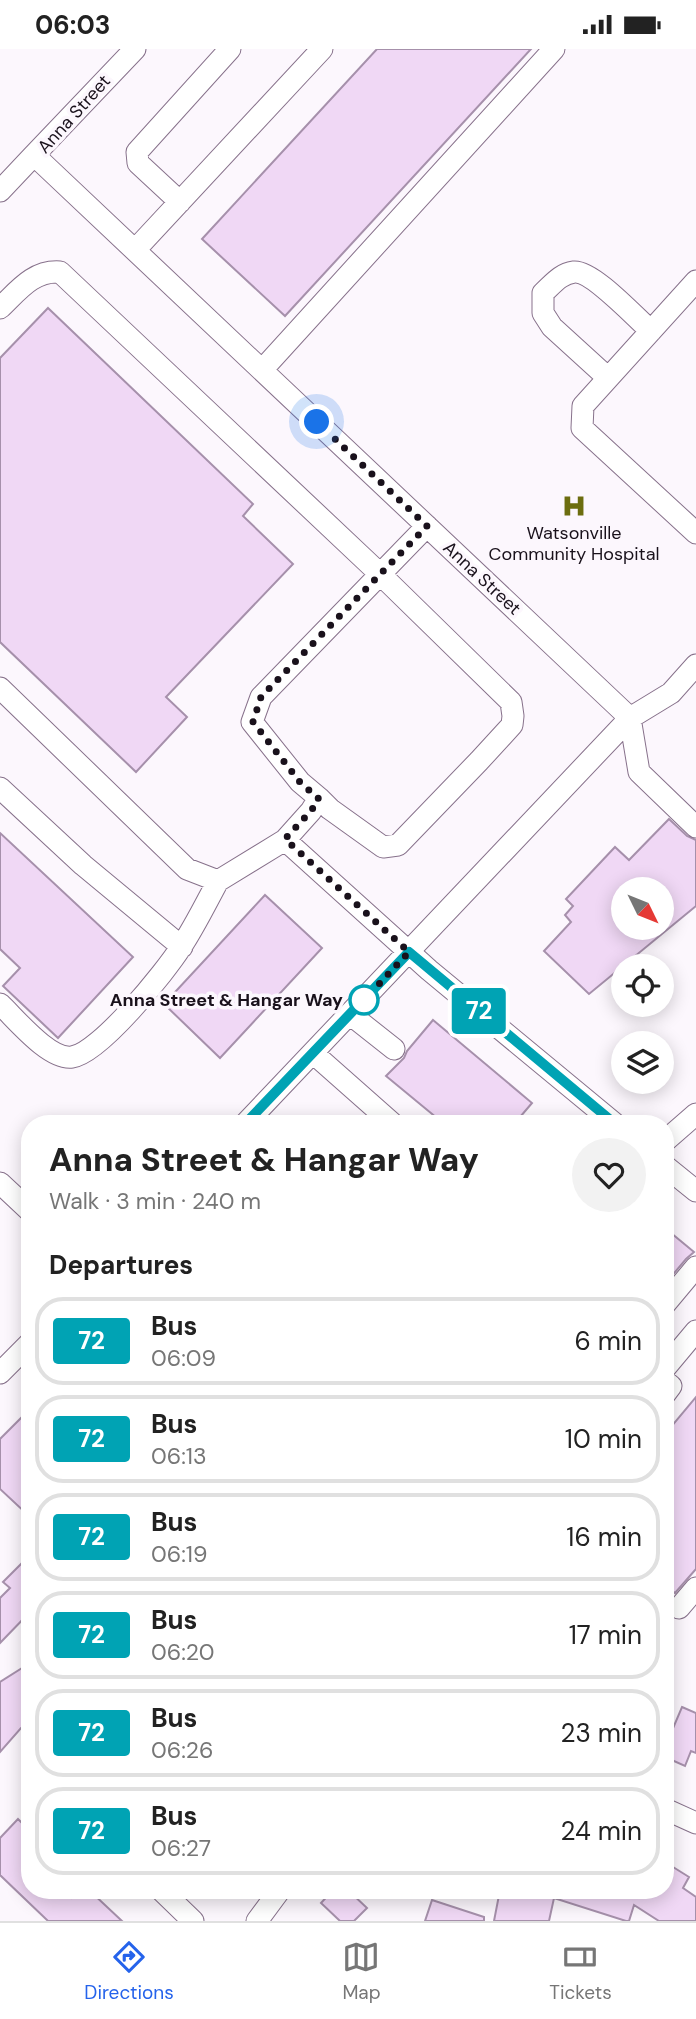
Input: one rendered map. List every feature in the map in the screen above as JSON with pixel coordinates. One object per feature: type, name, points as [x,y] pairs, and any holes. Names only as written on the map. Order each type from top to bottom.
[{"type":"street","name":"Anna Street","points":[[135,49],[34,155],[630,718]]},
{"type":"street","points":[[180,202],[138,163],[137,152],[230,49]]},
{"type":"street","points":[[135,250],[322,49]]},
{"type":"street","points":[[262,370],[554,49]]},
{"type":"street","points":[[0,191],[34,155]]},
{"type":"street","points":[[0,308],[33,277],[50,271],[60,272],[380,574],[511,702],[512,725],[398,845],[383,847],[300,782],[253,722],[261,697],[380,574],[427,526]]},
{"type":"street","points":[[608,378],[552,327],[543,313],[543,293],[559,277],[577,271],[594,278],[651,331]]},
{"type":"street","points":[[696,281],[583,406],[582,428],[696,533]]},
{"type":"street","points":[[254,1115],[630,718],[671,693],[696,665]]},
{"type":"street","points":[[0,688],[187,869],[218,881]]},
{"type":"street","points":[[630,718],[639,772],[696,827]]},
{"type":"street","points":[[0,788],[82,865],[182,947]]},
{"type":"street","points":[[0,1004],[55,1054],[73,1057],[94,1047],[149,991],[182,947],[218,881],[285,839],[319,799]]},
{"type":"street","points":[[285,839],[409,952],[604,1115]]},
{"type":"street","points":[[351,1015],[394,1049]]},
{"type":"street","points":[[314,1054],[383,1115]]},
{"type":"street","points":[[674,1133],[696,1114]]},
{"type":"street","points":[[674,1173],[696,1191]]},
{"type":"street","points":[[0,1183],[21,1203]]},
{"type":"street","points":[[674,1293],[696,1267]]},
{"type":"street","points":[[674,1357],[696,1331]]},
{"type":"street","points":[[0,1373],[21,1359]]},
{"type":"street","points":[[679,1608],[696,1588]]},
{"type":"street","points":[[674,1813],[696,1823]]},
{"type":"street","points":[[170,1899],[193,1921]]},
{"type":"street","points":[[257,1921],[273,1899]]},
{"type":"building","points":[[377,49],[531,49],[285,316],[202,239]]},
{"type":"building","points":[[48,308],[253,504],[243,516],[293,564],[166,697],[187,717],[136,772],[0,642],[0,358]]},
{"type":"building","points":[[669,819],[687,836],[696,840],[696,906],[674,924],[674,877],[611,877],[611,940],[655,940],[638,954],[611,954],[611,976],[589,994],[544,951],[571,922],[565,915],[573,906],[566,899],[615,847],[629,860]]},
{"type":"building","points":[[0,833],[133,957],[58,1038],[3,986],[20,968],[0,949]]},
{"type":"building","points":[[265,895],[322,948],[220,1058],[164,1004]]},
{"type":"building","points":[[433,1020],[532,1103],[522,1115],[433,1115],[386,1076],[404,1058]]},
{"type":"building","points":[[674,1235],[694,1252],[674,1273]]},
{"type":"building","points":[[696,1397],[696,1569],[675,1593],[674,1592],[674,1423]]},
{"type":"building","points":[[21,1418],[21,1509],[0,1489],[0,1439]]},
{"type":"building","points":[[21,1564],[21,1621],[0,1643],[0,1598],[10,1588],[3,1582]]},
{"type":"building","points":[[21,1669],[21,1728],[0,1752],[0,1682]]},
{"type":"building","points":[[682,1707],[696,1713],[696,1753],[691,1751],[685,1766],[674,1761],[674,1726]]},
{"type":"building","points":[[18,1819],[21,1822],[21,1895],[0,1875],[0,1838]]},
{"type":"building","points":[[674,1868],[689,1877],[683,1888],[696,1897],[696,1921],[659,1921],[634,1905],[629,1921],[557,1899],[674,1899]]},
{"type":"building","points":[[25,1899],[99,1899],[122,1921],[48,1921]]},
{"type":"building","points":[[325,1899],[358,1899],[367,1908],[354,1921],[340,1921],[321,1903]]},
{"type":"building","points":[[498,1899],[554,1899],[549,1921],[494,1921]]},
{"type":"building","points":[[432,1900],[484,1917],[484,1921],[425,1921]]},
{"type":"bus line","name":"72","points":[[254,1115],[409,952],[604,1115]]},
{"type":"place","name":"Watsonville Community Hospital","points":[[574,506]]},
{"type":"place","name":"Anna Street & Hangar Way","points":[[364,1000]]},
{"type":"route","points":[[317,422],[427,526],[261,697],[253,722],[300,782],[319,799],[285,839],[409,952],[364,1000]]}]
